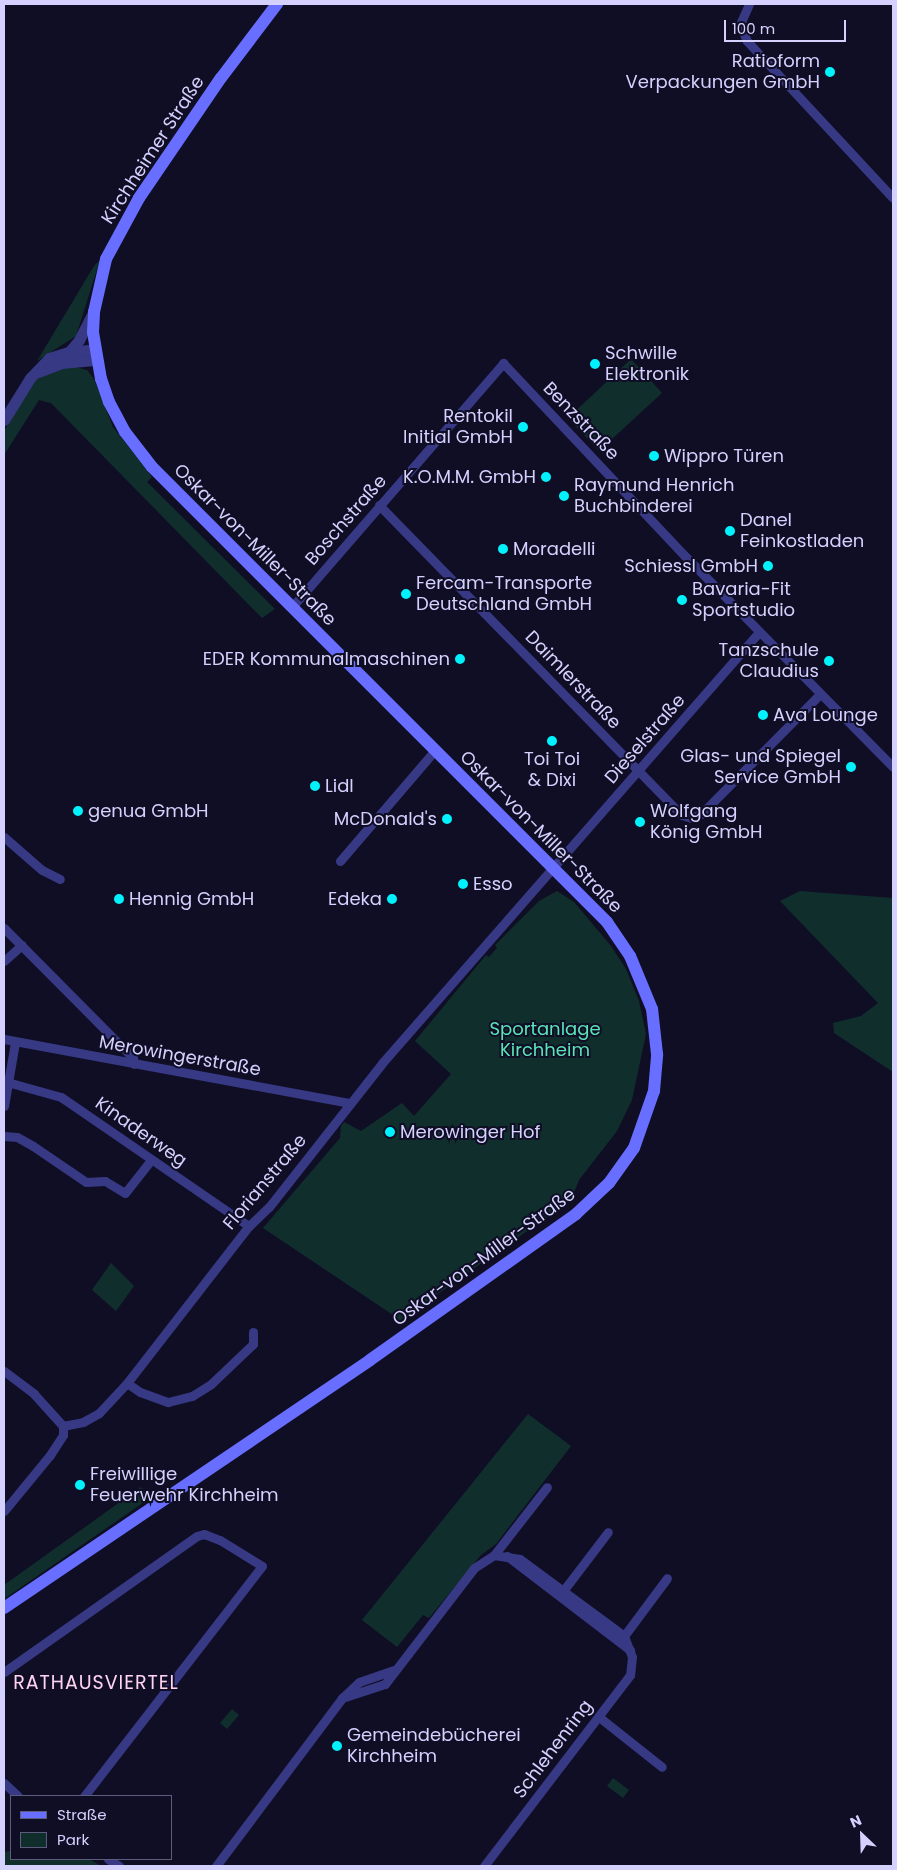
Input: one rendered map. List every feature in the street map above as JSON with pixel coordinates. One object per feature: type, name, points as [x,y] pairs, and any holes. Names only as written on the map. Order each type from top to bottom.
[{"type":"main road","name":"Kirchheimer Straße","points":[[96,355],[94,312],[106,258],[122,226],[221,78],[277,4]]},
{"type":"main road","name":"Oskar-von-Miller-Straße","points":[[4,1608],[534,1245],[592,1201],[622,1166],[643,1129],[654,1091],[657,1054],[652,1008],[639,973],[622,943],[607,922],[553,865],[435,750],[138,452],[112,409],[96,355]]},
{"type":"street","points":[[749,4],[740,24],[747,41],[893,198]]},
{"type":"street","points":[[69,352],[79,340],[94,312]]},
{"type":"street","points":[[4,420],[34,374],[49,358],[69,352],[96,355]]},
{"type":"street","points":[[34,374],[61,363],[96,355]]},
{"type":"street","name":"Boschstraße","points":[[292,607],[503,363]]},
{"type":"street","name":"Benzstraße","points":[[503,363],[819,695],[893,767]]},
{"type":"street","name":"Daimlerstraße","points":[[379,505],[682,815],[691,818],[701,814],[819,695]]},
{"type":"street","name":"Dieselstraße","points":[[553,865],[638,772],[759,632]]},
{"type":"street","points":[[340,861],[435,750]]},
{"type":"street","points":[[4,837],[42,870],[60,879]]},
{"type":"street","name":"Florianstraße","points":[[63,1426],[83,1422],[99,1413],[127,1383],[249,1226],[269,1207],[350,1103],[553,865]]},
{"type":"street","points":[[4,928],[134,1058],[134,1064]]},
{"type":"street","points":[[4,961],[22,945]]},
{"type":"street","name":"Merowingerstraße","points":[[4,1039],[350,1103]]},
{"type":"street","points":[[4,1106],[15,1042]]},
{"type":"street","name":"Kinaderweg","points":[[7,1082],[61,1097],[249,1226]]},
{"type":"street","points":[[4,1136],[17,1137],[86,1182],[105,1181],[124,1193],[151,1160]]},
{"type":"street","points":[[127,1383],[140,1392],[168,1402],[192,1396],[211,1384],[253,1344],[253,1332]]},
{"type":"street","points":[[4,1371],[34,1394],[63,1426],[63,1435],[50,1455],[4,1511]]},
{"type":"street","points":[[216,1866],[342,1698],[385,1684],[399,1663],[474,1568],[494,1555],[547,1487]]},
{"type":"street","points":[[563,1591],[608,1532]]},
{"type":"street","points":[[4,1672],[196,1536],[204,1534],[220,1540],[262,1566],[85,1795]]},
{"type":"street","points":[[494,1555],[520,1559],[624,1636],[667,1578]]},
{"type":"street","points":[[507,1556],[630,1651]]},
{"type":"street","name":"Schlehenring","points":[[485,1865],[630,1675],[630,1651],[624,1636]]},
{"type":"street","points":[[599,1716],[662,1766]]},
{"type":"street","points":[[4,1783],[17,1795]]},
{"type":"green space","points":[[100,260],[76,336],[37,361],[94,266]]},
{"type":"green space","points":[[631,359],[662,393],[599,451],[568,418]]},
{"type":"green space","points":[[72,366],[87,370],[94,379],[113,427],[152,477],[147,482],[275,609],[262,618],[51,403],[39,400],[4,455],[4,431],[38,375]]},
{"type":"green space","name":"Sportanlage Kirchheim","points":[[557,891],[574,902],[611,946],[626,969],[639,1001],[646,1034],[632,1100],[617,1131],[579,1180],[571,1200],[398,1322],[393,1315],[263,1228],[340,1138],[341,1126],[344,1122],[361,1131],[402,1103],[414,1116],[451,1074],[415,1041],[486,955],[489,957],[497,948],[495,945],[539,901]]},
{"type":"green space","points":[[800,891],[893,898],[893,1072],[834,1033],[833,1023],[861,1016],[878,1003],[780,901]]},
{"type":"green space","points":[[111,1263],[134,1286],[116,1311],[92,1290]]},
{"type":"green space","points":[[528,1414],[571,1446],[496,1544],[481,1555],[429,1618],[423,1615],[397,1647],[362,1620]]},
{"type":"green space","points":[[141,1487],[150,1498],[4,1599],[4,1585]]},
{"type":"green space","points":[[232,1709],[239,1715],[227,1729],[220,1723]]},
{"type":"green space","points":[[613,1778],[629,1790],[623,1798],[607,1786]]},
{"type":"green space","points":[[10,1851],[10,1860],[91,1860],[101,1866],[4,1866],[4,1852]]},
{"type":"place","name":"Ratioform Verpackungen GmbH","points":[[830,72]]},
{"type":"place","name":"Schwille Elektronik","points":[[595,364]]},
{"type":"place","name":"Rentokil Initial GmbH","points":[[523,427]]},
{"type":"place","name":"Wippro Türen","points":[[654,456]]},
{"type":"place","name":"K.O.M.M. GmbH","points":[[546,477]]},
{"type":"place","name":"Raymund Henrich Buchbinderei","points":[[564,496]]},
{"type":"place","name":"Danel Feinkostladen","points":[[730,531]]},
{"type":"place","name":"Moradelli","points":[[503,549]]},
{"type":"place","name":"Schiessl GmbH","points":[[768,566]]},
{"type":"place","name":"Fercam-Transporte Deutschland GmbH","points":[[406,594]]},
{"type":"place","name":"Bavaria-Fit Sportstudio","points":[[682,600]]},
{"type":"place","name":"EDER Kommunalmaschinen","points":[[460,659]]},
{"type":"place","name":"Tanzschule Claudius","points":[[829,661]]},
{"type":"place","name":"Ava Lounge","points":[[763,715]]},
{"type":"place","name":"Toi Toi & Dixi","points":[[552,741]]},
{"type":"place","name":"Glas- und Spiegel Service GmbH","points":[[851,767]]},
{"type":"place","name":"Lidl","points":[[315,786]]},
{"type":"place","name":"genua GmbH","points":[[78,811]]},
{"type":"place","name":"McDonald's","points":[[447,819]]},
{"type":"place","name":"Wolfgang König GmbH","points":[[640,822]]},
{"type":"place","name":"Esso","points":[[463,884]]},
{"type":"place","name":"Hennig GmbH","points":[[119,899]]},
{"type":"place","name":"Edeka","points":[[392,899]]},
{"type":"place","name":"Merowinger Hof","points":[[390,1132]]},
{"type":"place","name":"Freiwillige Feuerwehr Kirchheim","points":[[80,1485]]},
{"type":"place","name":"Gemeindebücherei Kirchheim","points":[[337,1746]]},
{"type":"district","name":"RATHAUSVIERTEL","points":[[96,1683]]}]
